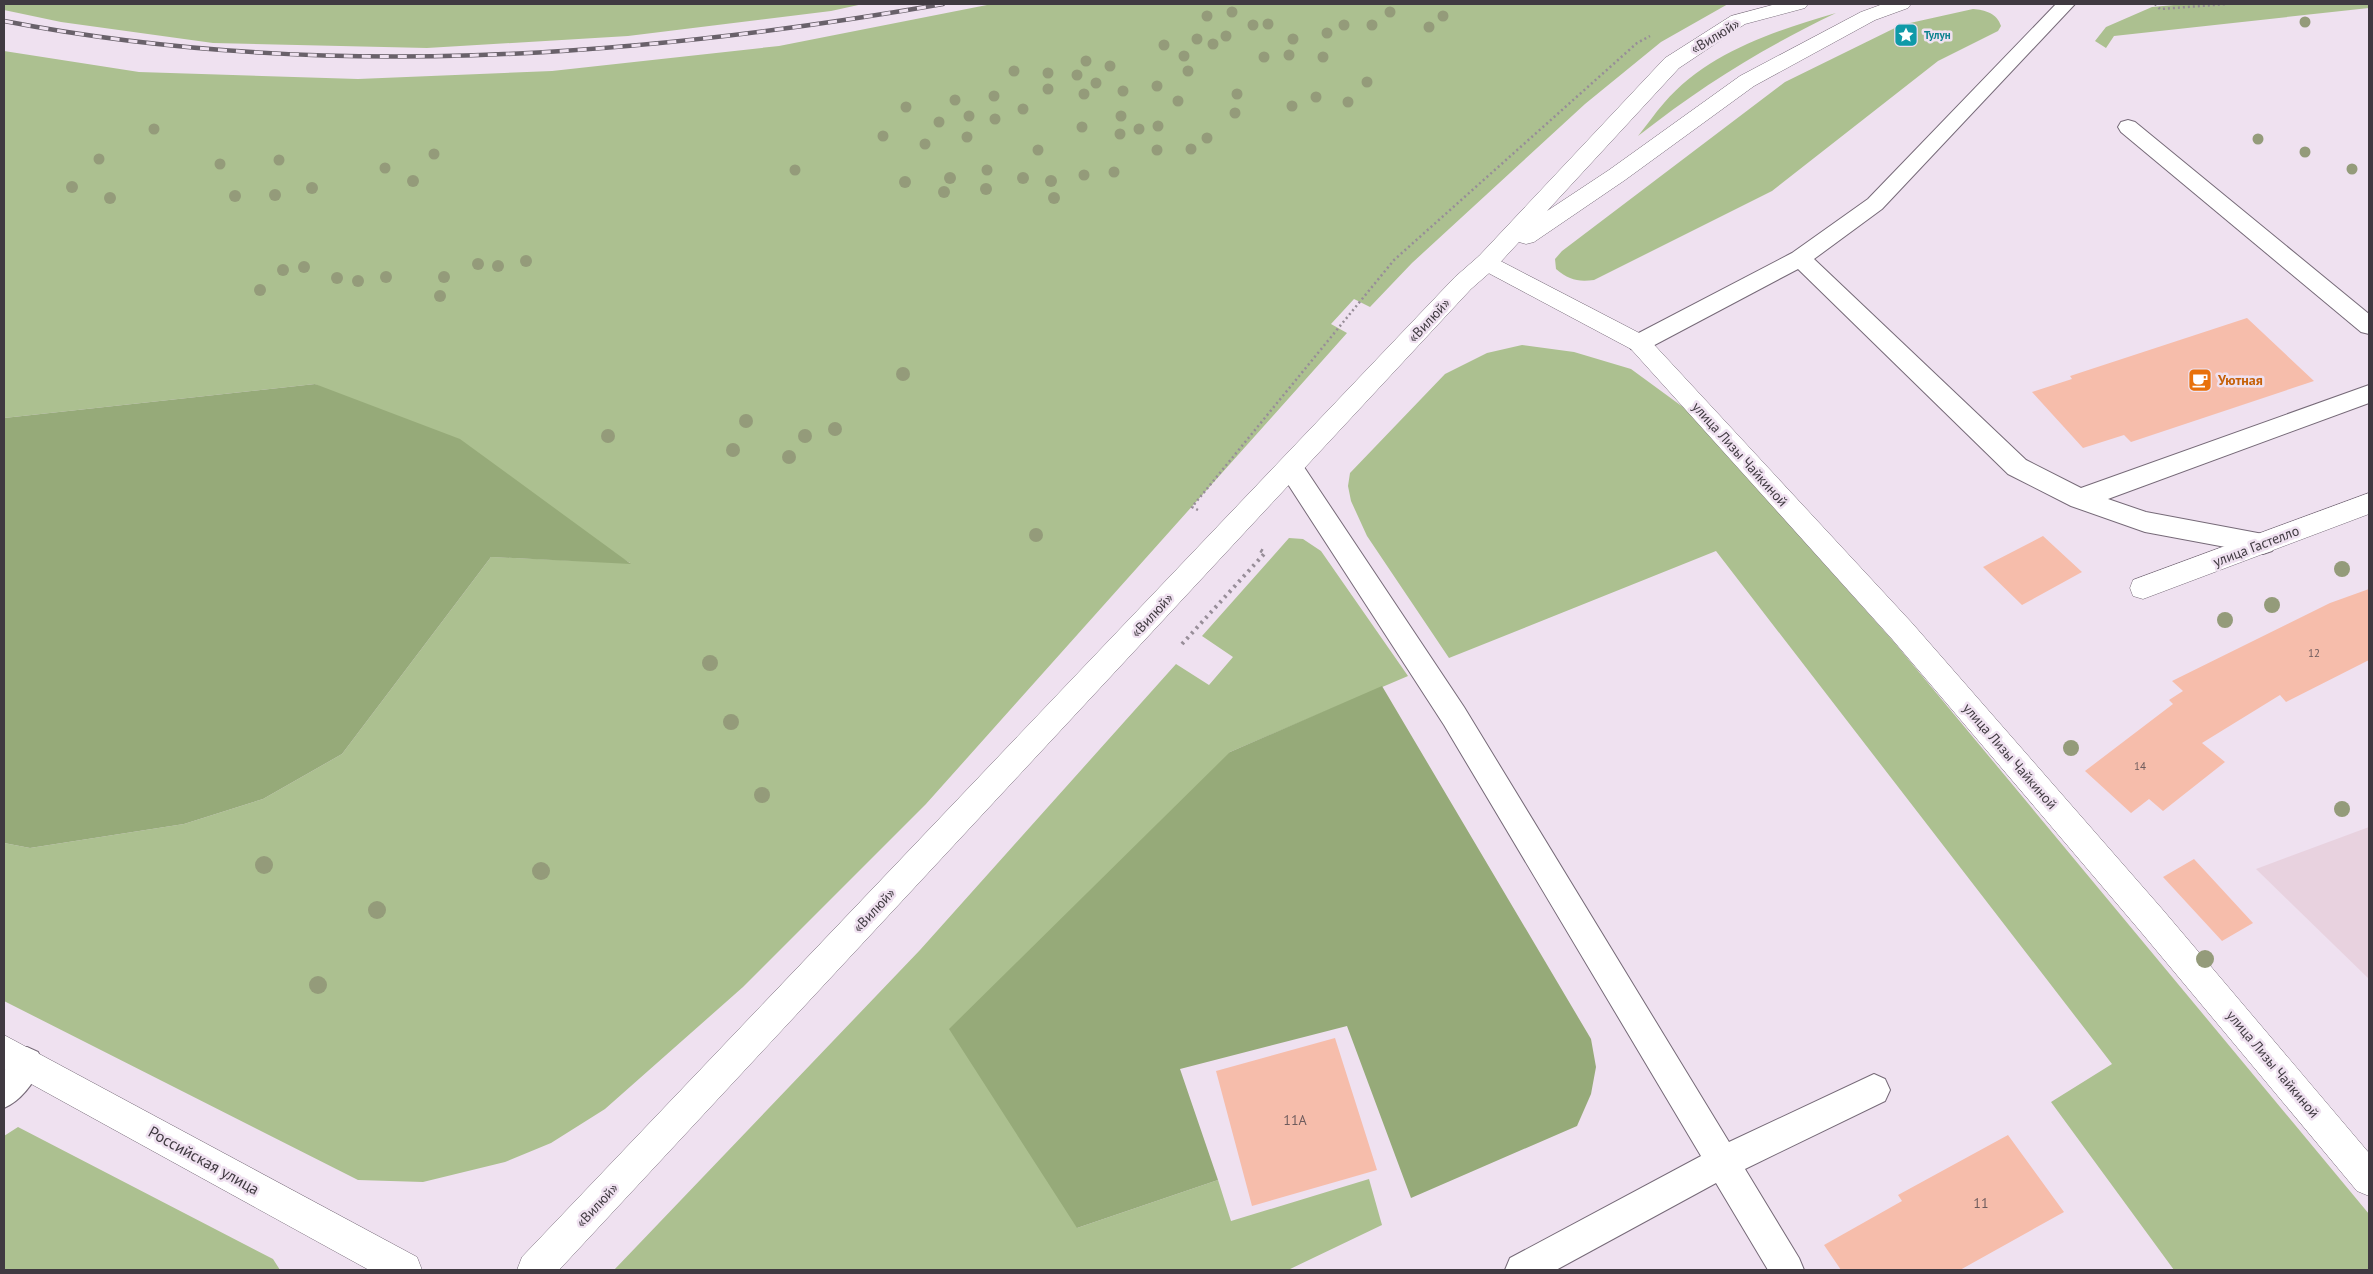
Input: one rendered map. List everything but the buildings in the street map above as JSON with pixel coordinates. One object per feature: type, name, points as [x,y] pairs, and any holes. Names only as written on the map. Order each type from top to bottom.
[{"type":"main road","name":"«Вилюй»","points":[[535,1270],[1463,283],[1487,262],[1672,63],[1738,20],[1798,4]]},
{"type":"main road","points":[[1487,262],[1617,175],[1747,81],[1868,16],[1900,4]]},
{"type":"main road","name":"улица Лизы Чайкиной","points":[[1487,262],[1639,343],[1902,631],[2152,921],[2369,1178]]},
{"type":"main road","name":"улица Гастелло","points":[[2143,588],[2369,503]]},
{"type":"main road","name":"Российская улица","points":[[15,1057],[404,1270]]},
{"type":"lane","points":[[1639,343],[1800,258],[1875,204],[2066,4]]},
{"type":"lane","points":[[2128,127],[2369,326]]},
{"type":"lane","points":[[1800,258],[2017,467],[2080,499],[2145,522],[2263,544]]},
{"type":"lane","points":[[2080,499],[2369,394]]},
{"type":"lane","points":[[1291,468],[1454,716],[1786,1270]]},
{"type":"lane","points":[[4,1092],[15,1057]]},
{"type":"lane","points":[[1522,1270],[1723,1162],[1874,1090]]},
{"type":"path","points":[[2155,4],[2160,9],[2227,4]]},
{"type":"shaded area","points":[[2369,827],[2369,979],[2256,869]]},
{"type":"green space","points":[[4,4],[863,4],[831,11],[628,36],[427,48],[213,43],[61,22],[4,10]]},
{"type":"green space","points":[[992,4],[1728,4],[1661,42],[1585,104],[1412,263],[1370,307],[1354,299],[1331,324],[1347,333],[926,804],[743,987],[605,1109],[551,1143],[505,1162],[423,1182],[358,1180],[4,1001],[4,843],[30,848],[184,824],[263,799],[342,754],[491,557],[630,563],[315,384],[4,418],[4,51],[139,72],[358,79],[552,71],[779,46]]},
{"type":"green space","points":[[2185,4],[2369,4],[2369,8],[2114,36],[2106,48],[2095,41],[2106,27],[2152,7]]},
{"type":"green space","points":[[1973,9],[1986,11],[1994,15],[2001,26],[1998,31],[1938,61],[1772,191],[1594,280],[1583,281],[1574,279],[1565,276],[1556,269],[1555,259],[1562,251],[1785,82],[1901,25]]},
{"type":"green space","points":[[1836,13],[1783,40],[1733,69],[1686,100],[1638,136],[1661,107],[1700,70],[1721,57],[1766,36]]},
{"type":"green space","points":[[1522,345],[1574,352],[1631,369],[1687,410],[1894,642],[2369,1214],[2369,1270],[2174,1270],[2051,1102],[2112,1064],[1716,551],[1449,658],[1367,536],[1351,501],[1348,486],[1350,473],[1445,374],[1487,353]]},
{"type":"green space","points":[[315,384],[460,439],[631,564],[491,557],[342,754],[263,799],[184,824],[30,848],[4,843],[4,418]]},
{"type":"green space","points":[[1289,538],[1303,539],[1321,551],[1408,676],[1230,752],[1077,1228],[1218,1180],[1231,1221],[1369,1179],[1382,1225],[1288,1270],[614,1270],[920,950],[1176,664],[1209,685],[1233,657],[1202,636]]},
{"type":"green space","points":[[1382,686],[1591,1039],[1596,1067],[1591,1094],[1577,1126],[1411,1198],[1347,1026],[1180,1069],[1218,1180],[1077,1228],[949,1029],[1230,752]]},
{"type":"green space","points":[[18,1127],[273,1259],[280,1270],[4,1270],[4,1136]]},
{"type":"railway","points":[[4,21],[121,40],[238,51],[356,56],[474,55],[592,49],[709,38],[826,23],[943,4]]},
{"type":"place","name":"Тулун","points":[[1906,35]]},
{"type":"place","name":"Уютная","points":[[2200,380]]}]
